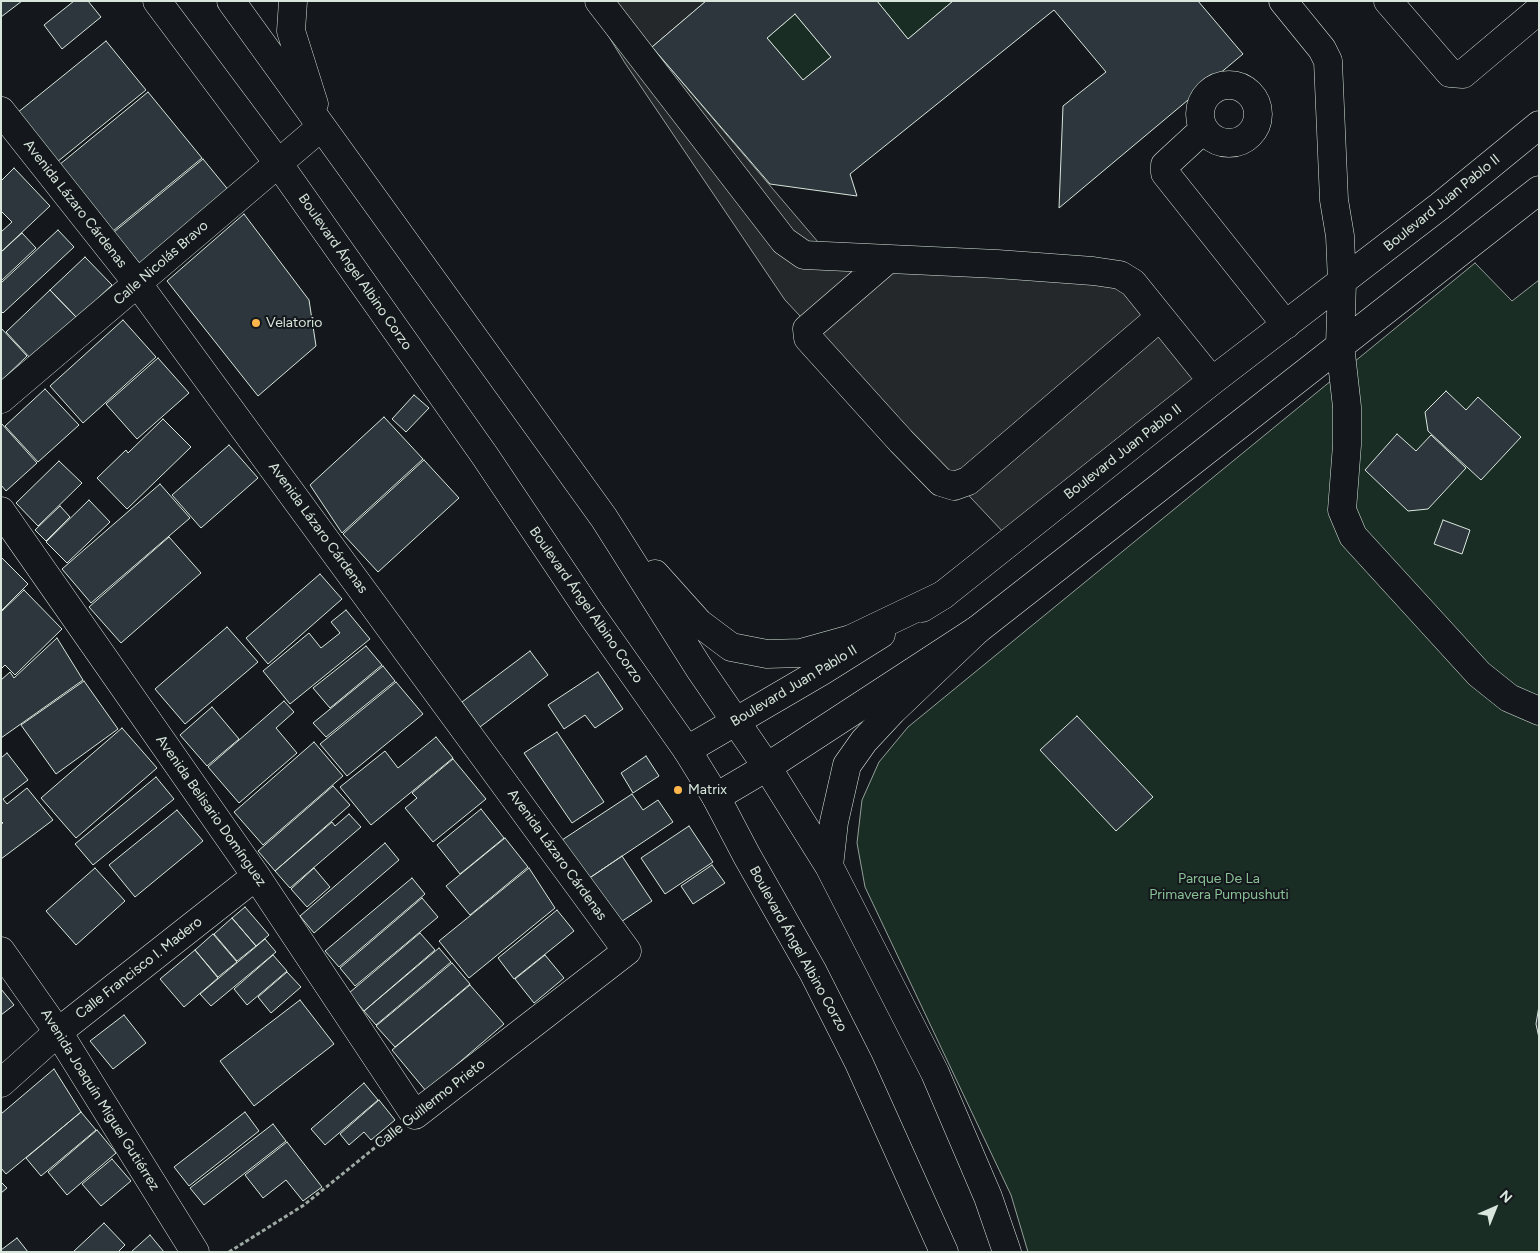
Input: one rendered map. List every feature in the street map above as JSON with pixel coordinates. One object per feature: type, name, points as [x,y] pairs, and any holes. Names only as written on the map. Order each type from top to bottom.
[{"type":"street","name":"Boulevard Ángel Albino Corzo","points":[[157,1],[278,163],[484,456],[589,611],[688,750],[813,972],[860,1063],[944,1252]]},
{"type":"street","points":[[231,1],[604,518],[734,721],[767,767],[830,866],[934,1073],[988,1197],[1007,1252]]},
{"type":"street","points":[[293,1],[291,32],[321,127]]},
{"type":"street","points":[[1283,1],[1322,49],[1328,61],[1334,200],[1340,236],[1342,282],[1340,345],[1348,407],[1342,510],[1353,536],[1479,674],[1509,698],[1539,711]]},
{"type":"street","points":[[1388,1],[1450,73],[1463,74],[1539,10]]},
{"type":"street","points":[[606,4],[784,241],[804,254],[887,260],[997,264],[1093,271],[1120,275],[1133,283],[1212,382]]},
{"type":"street","name":"Avenida Lázaro Cárdenas","points":[[1,111],[138,284],[627,951]]},
{"type":"street","name":"Boulevard Juan Pablo II","points":[[688,750],[734,721],[822,671],[943,594],[1212,382],[1440,206],[1539,125]]},
{"type":"street","name":"Calle Nicolás Bravo","points":[[1,399],[321,127]]},
{"type":"street","points":[[1204,129],[1165,165],[1166,173],[1286,325]]},
{"type":"street","points":[[716,798],[767,767],[977,630],[1539,190]]},
{"type":"street","points":[[887,260],[807,329],[808,338],[901,441],[941,482],[954,486],[968,481],[1160,317]]},
{"type":"street","name":"Avenida Belisario Domínguez","points":[[1,512],[256,876],[415,1115]]},
{"type":"street","points":[[604,518],[699,623],[732,647],[767,654],[801,653],[851,639],[943,594]]},
{"type":"street","points":[[830,866],[834,822],[847,765],[864,741],[892,711],[977,630]]},
{"type":"street","name":"Calle Francisco I. Madero","points":[[1,1082],[58,1032],[256,876]]},
{"type":"street","name":"Avenida Joaquín Miguel Gutiérrez","points":[[1,951],[58,1032],[195,1252]]},
{"type":"street","name":"Calle Guillermo Prieto","points":[[415,1115],[627,951]]},
{"type":"path","name":"Calle Guillermo Prieto","points":[[228,1252],[304,1205],[415,1115]]},
{"type":"green space","points":[[877,1],[953,1],[908,39]]},
{"type":"green space","points":[[795,14],[831,57],[803,80],[767,38]]},
{"type":"green space","name":"Parque De La Primavera Pumpushuti","points":[[1475,263],[1512,301],[1539,280],[1539,1252],[1028,1252],[1011,1195],[865,887],[857,843],[862,800],[879,762],[908,727]]},
{"type":"shaded area","points":[[587,1],[706,1],[652,47],[824,249],[1141,278],[1216,367],[1004,533],[785,300],[625,63]]},
{"type":"building","points":[[1,1],[22,1],[1,17]]},
{"type":"building","points":[[74,1],[88,1],[101,17],[62,49],[44,25]]},
{"type":"building","points":[[706,1],[877,1],[908,39],[953,1],[1198,1],[1243,54],[1059,208],[1063,106],[1106,72],[1054,10],[850,174],[857,196],[770,184],[652,47]],"holes":[[[795,14],[831,57],[803,80],[767,38]]]},
{"type":"building","points":[[106,41],[146,90],[57,162],[17,113]]},
{"type":"building","points":[[148,92],[202,158],[113,231],[59,165]]},
{"type":"building","points":[[203,159],[230,192],[141,265],[114,232]]},
{"type":"building","points":[[14,168],[50,206],[1,252],[1,232],[12,222],[1,211],[1,181]]},
{"type":"building","name":"Velatorio","points":[[244,214],[309,300],[316,346],[258,396],[167,281]]},
{"type":"building","points":[[58,230],[74,247],[3,313],[1,311],[1,283]]},
{"type":"building","points":[[22,233],[36,248],[1,281],[1,252]]},
{"type":"building","points":[[85,257],[112,285],[77,318],[50,290]]},
{"type":"building","points":[[50,290],[77,318],[32,360],[6,332]]},
{"type":"building","points":[[123,320],[156,357],[83,423],[50,386]]},
{"type":"building","points":[[1,328],[27,356],[1,381]]},
{"type":"building","points":[[158,358],[189,393],[137,439],[106,404]]},
{"type":"building","points":[[45,389],[79,425],[38,462],[5,426]]},
{"type":"building","points":[[1446,391],[1466,410],[1478,397],[1521,437],[1481,480],[1428,431],[1425,412]]},
{"type":"building","points":[[414,395],[429,408],[406,432],[392,419]]},
{"type":"building","points":[[384,417],[423,459],[342,533],[310,485]]},
{"type":"building","points":[[163,419],[191,447],[127,509],[97,478],[126,450],[128,453]]},
{"type":"building","points":[[1,423],[37,463],[6,491],[1,485]]},
{"type":"building","points":[[1397,434],[1416,451],[1431,435],[1466,468],[1428,509],[1408,511],[1365,470]]},
{"type":"building","points":[[229,445],[258,478],[201,528],[172,495]]},
{"type":"building","points":[[424,460],[459,498],[378,572],[343,534]]},
{"type":"building","points":[[59,461],[82,483],[38,526],[16,503]]},
{"type":"building","points":[[160,484],[190,518],[91,603],[62,569]]},
{"type":"building","points":[[89,500],[110,522],[67,563],[46,542]]},
{"type":"building","points":[[60,506],[70,517],[46,541],[35,530]]},
{"type":"building","points":[[1443,520],[1470,530],[1462,554],[1434,544]]},
{"type":"building","points":[[169,537],[201,573],[121,643],[89,607]]},
{"type":"building","points":[[1,557],[28,584],[1,611]]},
{"type":"building","points":[[320,574],[342,599],[268,664],[246,638]]},
{"type":"building","points":[[24,590],[62,629],[15,675],[5,665],[1,669],[1,612]]},
{"type":"building","points":[[346,610],[370,639],[290,704],[263,671],[309,633],[321,648],[340,633],[331,622]]},
{"type":"building","points":[[227,627],[258,662],[185,724],[155,689]]},
{"type":"building","points":[[57,638],[83,680],[1,738],[1,680],[10,672],[14,678]]},
{"type":"building","points":[[366,646],[382,665],[330,708],[313,688]]},
{"type":"building","points":[[530,651],[548,675],[480,727],[462,702]]},
{"type":"building","points":[[383,666],[395,681],[326,737],[313,723]]},
{"type":"building","points":[[598,672],[623,709],[595,728],[585,715],[564,729],[548,705]]},
{"type":"building","points":[[84,681],[118,729],[56,774],[21,725]]},
{"type":"building","points":[[396,682],[423,714],[347,776],[320,744]]},
{"type":"building","points":[[284,701],[294,712],[276,728],[297,753],[239,803],[208,767]]},
{"type":"building","points":[[212,707],[239,739],[207,766],[180,735]]},
{"type":"building","points":[[1077,716],[1153,797],[1116,831],[1040,750]]},
{"type":"building","points":[[122,728],[157,768],[76,838],[41,798]]},
{"type":"building","points":[[557,732],[604,802],[572,823],[524,753]]},
{"type":"building","points":[[436,737],[453,758],[371,825],[340,787],[385,751],[398,768]]},
{"type":"building","points":[[314,742],[343,776],[263,845],[234,812]]},
{"type":"building","points":[[7,753],[28,780],[3,799],[7,804],[27,788],[53,820],[1,859],[1,824],[3,823],[1,821],[1,758]]},
{"type":"building","points":[[646,756],[659,776],[633,793],[621,773]]},
{"type":"building","points":[[453,759],[486,799],[433,842],[405,808],[417,798],[412,793]]},
{"type":"building","points":[[156,777],[174,799],[93,865],[75,844]]},
{"type":"building","points":[[333,786],[350,805],[275,871],[258,851]]},
{"type":"building","points":[[632,794],[643,810],[658,800],[673,822],[585,881],[559,842]]},
{"type":"building","points":[[481,809],[504,838],[460,874],[437,845]]},
{"type":"building","points":[[177,810],[203,841],[135,897],[109,865]]},
{"type":"building","points":[[349,814],[361,827],[290,888],[275,871],[332,822],[335,826]]},
{"type":"building","points":[[689,826],[713,862],[665,894],[641,858]]},
{"type":"building","points":[[505,838],[528,867],[470,915],[446,886]]},
{"type":"building","points":[[385,843],[399,860],[314,933],[300,916]]},
{"type":"building","points":[[622,856],[652,901],[615,926],[585,881]]},
{"type":"building","points":[[712,865],[725,883],[693,904],[681,886]]},
{"type":"building","points":[[95,868],[125,901],[76,945],[46,911]]},
{"type":"building","points":[[314,868],[330,887],[307,907],[291,889]]},
{"type":"building","points":[[529,868],[555,908],[469,978],[439,941]]},
{"type":"building","points":[[412,878],[425,894],[339,967],[325,951]]},
{"type":"building","points":[[422,898],[438,917],[355,986],[340,968]]},
{"type":"building","points":[[245,907],[269,935],[256,946],[232,918]]},
{"type":"building","points":[[557,910],[574,931],[514,979],[498,958]]},
{"type":"building","points":[[232,918],[256,946],[237,961],[214,934]]},
{"type":"building","points":[[420,933],[435,950],[364,1011],[349,993]]},
{"type":"building","points":[[213,934],[237,962],[218,977],[195,950]]},
{"type":"building","points":[[265,939],[276,952],[211,1006],[200,994]]},
{"type":"building","points":[[439,948],[451,962],[376,1025],[364,1011]]},
{"type":"building","points":[[195,950],[218,978],[184,1007],[160,979]]},
{"type":"building","points":[[273,955],[287,971],[247,1005],[234,989]]},
{"type":"building","points":[[545,955],[564,978],[534,1003],[515,979]]},
{"type":"building","points":[[452,963],[470,984],[395,1047],[376,1026]]},
{"type":"building","points":[[287,972],[301,987],[271,1013],[258,997]]},
{"type":"building","points":[[470,985],[504,1024],[426,1091],[392,1050]]},
{"type":"building","points":[[1,989],[14,1005],[1,1015]]},
{"type":"building","points":[[300,1000],[334,1044],[254,1106],[220,1061]]},
{"type":"building","points":[[1539,1006],[1539,1038],[1536,1024]]},
{"type":"building","points":[[124,1015],[146,1043],[113,1069],[90,1041]]},
{"type":"building","points":[[54,1069],[81,1112],[6,1174],[1,1168],[1,1114]]},
{"type":"building","points":[[364,1083],[378,1100],[325,1145],[311,1129]]},
{"type":"building","points":[[379,1100],[395,1120],[371,1140],[364,1132],[349,1145],[340,1134]]},
{"type":"building","points":[[81,1112],[96,1130],[41,1176],[26,1158]]},
{"type":"building","points":[[245,1112],[259,1131],[189,1186],[174,1167]]},
{"type":"building","points":[[273,1124],[286,1141],[204,1205],[190,1188]]},
{"type":"building","points":[[97,1130],[116,1153],[67,1195],[48,1172]]},
{"type":"building","points":[[287,1142],[322,1187],[303,1201],[286,1180],[263,1198],[245,1175]]},
{"type":"building","points":[[112,1159],[131,1181],[101,1206],[82,1184]]},
{"type":"building","points":[[1,1182],[7,1188],[1,1193]]},
{"type":"building","points":[[104,1223],[125,1245],[118,1252],[73,1252]]},
{"type":"building","points":[[150,1235],[164,1252],[131,1252]]},
{"type":"building","points":[[17,1238],[28,1252],[1,1252],[1,1250]]},
{"type":"place","name":"Velatorio","points":[[256,323]]},
{"type":"place","name":"Matrix","points":[[678,790]]}]
